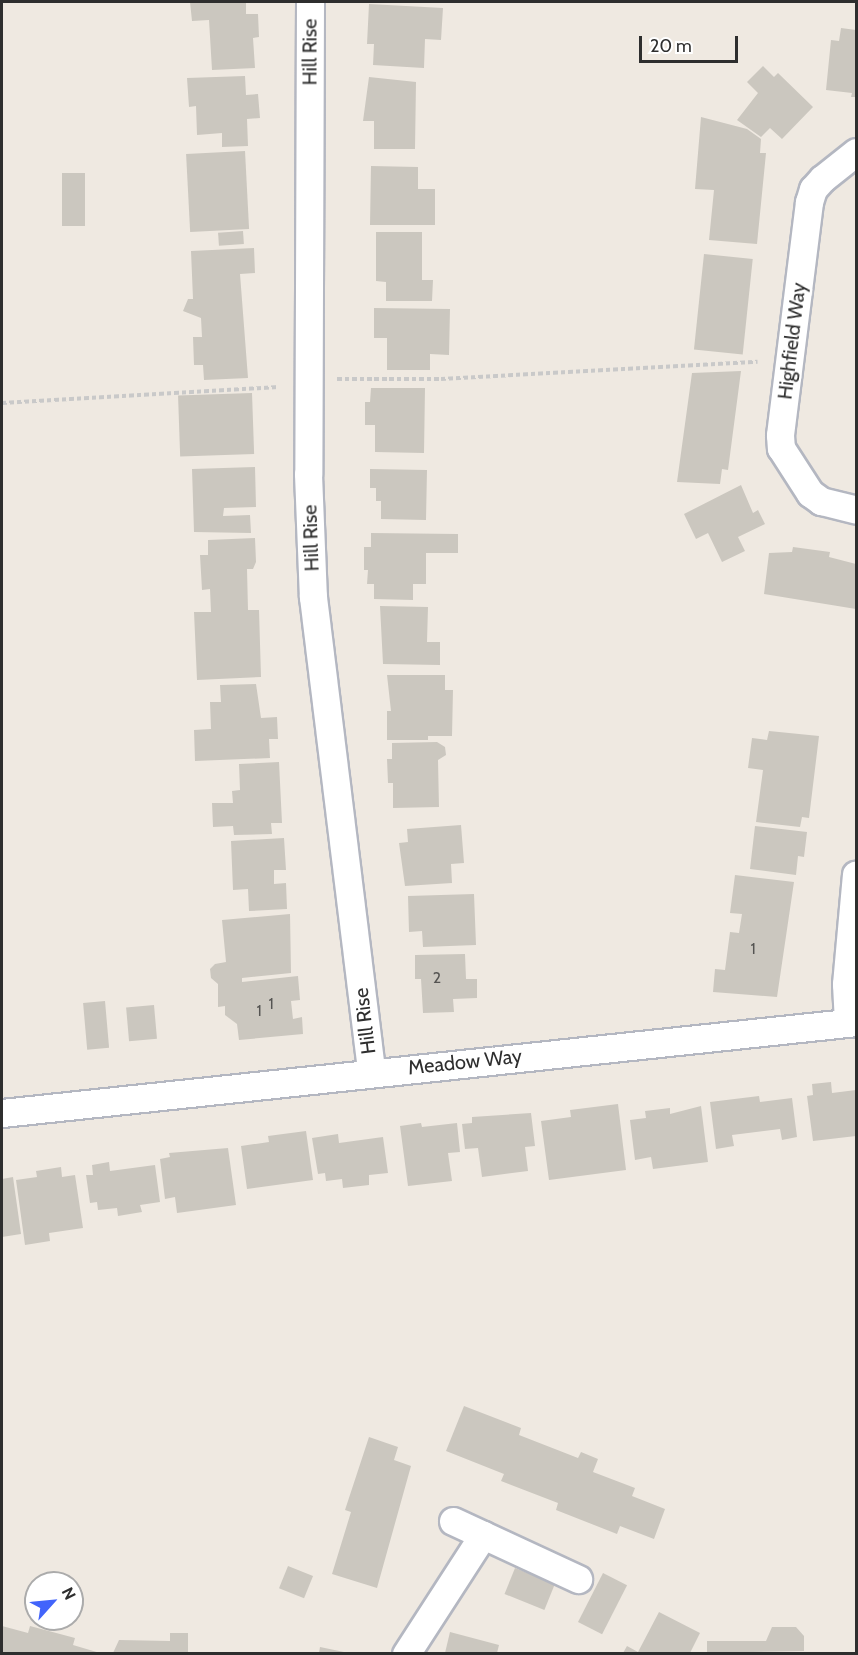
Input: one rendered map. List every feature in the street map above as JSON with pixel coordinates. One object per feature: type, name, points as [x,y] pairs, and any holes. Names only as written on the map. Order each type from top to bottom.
[{"type":"street","name":"Hill Rise","points":[[310,2],[310,381],[313,597],[371,1072]]},
{"type":"street","name":"Highfield Way","points":[[856,153],[813,189],[789,364],[781,448],[810,493],[821,501],[856,510]]},
{"type":"street","points":[[852,1022],[846,984],[856,874]]},
{"type":"street","name":"Meadow Way","points":[[2,1113],[852,1022]]},
{"type":"street","points":[[453,1521],[578,1579]]},
{"type":"street","points":[[406,1653],[483,1534]]},
{"type":"path","points":[[2,404],[275,388],[310,381],[351,377],[441,379],[768,361],[789,364]]},
{"type":"building","points":[[190,2],[246,2],[246,14],[258,14],[259,37],[253,38],[255,68],[212,70],[209,20],[192,21]]},
{"type":"building","points":[[369,4],[443,8],[441,40],[425,39],[424,68],[373,65],[374,44],[367,44]]},
{"type":"building","points":[[841,28],[856,30],[856,97],[851,97],[852,93],[826,90],[831,40],[839,41]]},
{"type":"building","points":[[763,66],[774,77],[778,73],[813,107],[782,139],[770,128],[761,137],[737,120],[758,93],[747,82]]},
{"type":"building","points":[[245,76],[246,95],[258,94],[260,118],[247,119],[248,146],[222,147],[222,133],[197,135],[196,106],[189,107],[187,78]]},
{"type":"building","points":[[369,77],[416,82],[415,149],[374,149],[374,121],[363,121]]},
{"type":"building","points":[[701,117],[747,129],[761,139],[760,153],[766,153],[757,244],[709,240],[714,190],[695,189]]},
{"type":"building","points":[[245,151],[249,229],[190,232],[186,154]]},
{"type":"building","points":[[371,166],[418,167],[418,189],[435,189],[435,225],[370,225]]},
{"type":"building","points":[[62,173],[85,173],[85,226],[62,226]]},
{"type":"building","points":[[243,231],[244,244],[219,246],[218,233]]},
{"type":"building","points":[[376,232],[422,232],[422,280],[433,280],[432,301],[386,301],[386,282],[376,281]]},
{"type":"building","points":[[254,248],[255,273],[240,274],[248,378],[204,380],[203,365],[194,365],[193,337],[202,337],[201,318],[183,311],[188,299],[193,299],[191,251]]},
{"type":"building","points":[[704,254],[753,259],[743,355],[694,349]]},
{"type":"building","points":[[374,308],[450,309],[449,355],[430,354],[430,370],[387,370],[387,338],[374,338]]},
{"type":"building","points":[[741,371],[728,470],[722,469],[720,484],[677,482],[692,373]]},
{"type":"building","points":[[371,388],[425,388],[424,453],[375,452],[375,425],[365,425],[365,402],[370,402]]},
{"type":"building","points":[[252,393],[254,454],[180,457],[178,396]]},
{"type":"building","points":[[255,467],[256,507],[224,508],[223,516],[250,515],[251,533],[194,532],[192,469]]},
{"type":"building","points":[[370,469],[427,470],[426,520],[381,519],[381,501],[376,501],[376,488],[370,488]]},
{"type":"building","points":[[741,485],[753,513],[758,510],[765,524],[738,537],[745,551],[722,562],[708,533],[696,539],[684,514]]},
{"type":"building","points":[[371,533],[458,534],[458,553],[426,553],[426,584],[413,584],[413,600],[374,599],[374,584],[367,584],[368,570],[364,570],[364,547],[371,547]]},
{"type":"building","points":[[255,538],[256,562],[253,569],[247,569],[248,610],[259,610],[261,677],[197,680],[194,612],[211,612],[210,589],[202,590],[200,555],[208,555],[208,540]]},
{"type":"building","points":[[793,547],[830,552],[829,557],[856,564],[856,609],[764,594],[769,553],[792,552]]},
{"type":"building","points":[[380,606],[428,607],[427,642],[440,642],[440,665],[383,664]]},
{"type":"building","points":[[387,675],[445,675],[445,690],[453,690],[452,736],[428,736],[428,740],[387,740],[387,711],[391,711]]},
{"type":"building","points":[[256,684],[261,718],[277,717],[278,739],[269,739],[270,758],[195,761],[194,730],[211,729],[210,702],[221,702],[220,685]]},
{"type":"building","points":[[769,731],[819,736],[809,818],[802,817],[800,827],[756,822],[763,770],[748,768],[752,738],[767,740]]},
{"type":"building","points":[[437,742],[445,747],[446,755],[438,760],[439,807],[393,808],[393,783],[388,783],[387,759],[392,759],[392,743]]},
{"type":"building","points":[[279,762],[282,823],[271,823],[272,834],[234,835],[233,826],[213,827],[212,803],[233,803],[232,791],[240,790],[239,764]]},
{"type":"building","points":[[461,825],[464,863],[451,864],[452,883],[405,886],[399,843],[408,842],[407,829]]},
{"type":"building","points":[[755,826],[807,832],[804,857],[798,856],[796,875],[750,869]]},
{"type":"building","points":[[284,838],[286,870],[274,870],[274,884],[286,883],[287,909],[249,911],[248,889],[233,890],[231,841]]},
{"type":"building","points":[[735,875],[794,882],[777,997],[713,992],[715,969],[725,970],[730,932],[739,933],[742,914],[730,913]]},
{"type":"building","points":[[474,894],[476,945],[423,947],[422,931],[409,932],[408,896]]},
{"type":"building","points":[[290,914],[291,973],[242,978],[242,982],[298,976],[300,1000],[291,1001],[293,1019],[302,1017],[303,1034],[239,1040],[237,1024],[225,1015],[225,1006],[218,1007],[218,984],[211,978],[210,969],[215,964],[226,962],[222,920]]},
{"type":"building","points":[[465,954],[466,979],[477,979],[477,998],[453,999],[454,1012],[423,1013],[421,979],[415,979],[415,955]]},
{"type":"building","points":[[105,1001],[109,1048],[87,1050],[83,1003]]},
{"type":"building","points":[[154,1005],[157,1039],[129,1041],[126,1007]]},
{"type":"building","points":[[831,1082],[832,1093],[856,1090],[856,1136],[813,1141],[807,1096],[813,1095],[812,1084]]},
{"type":"building","points":[[759,1096],[760,1102],[792,1098],[797,1137],[782,1140],[780,1129],[732,1135],[734,1146],[716,1149],[710,1102]]},
{"type":"building","points":[[618,1104],[626,1170],[549,1180],[541,1121],[571,1117],[570,1110]]},
{"type":"building","points":[[701,1106],[708,1162],[653,1169],[651,1157],[635,1160],[630,1120],[646,1118],[645,1111],[670,1108],[670,1114]]},
{"type":"building","points":[[531,1113],[535,1146],[525,1147],[528,1171],[482,1177],[478,1148],[465,1149],[462,1124],[472,1123],[472,1117]]},
{"type":"building","points":[[421,1123],[422,1127],[457,1123],[460,1152],[448,1153],[452,1181],[408,1186],[400,1126]]},
{"type":"building","points":[[306,1131],[313,1180],[247,1189],[241,1146],[269,1142],[268,1136]]},
{"type":"building","points":[[338,1134],[339,1143],[383,1137],[388,1173],[369,1175],[369,1185],[343,1188],[342,1179],[326,1181],[325,1173],[318,1174],[312,1138]]},
{"type":"building","points":[[228,1148],[236,1205],[177,1213],[175,1197],[165,1199],[160,1159],[170,1157],[169,1153]]},
{"type":"building","points":[[109,1162],[110,1171],[155,1165],[160,1202],[140,1205],[142,1212],[118,1216],[117,1208],[98,1210],[97,1202],[90,1203],[86,1175],[93,1175],[92,1165]]},
{"type":"building","points":[[61,1167],[62,1177],[75,1175],[83,1228],[49,1233],[50,1241],[25,1245],[16,1180],[37,1177],[36,1171]]},
{"type":"building","points":[[13,1177],[21,1234],[2,1237],[2,1179]]},
{"type":"building","points":[[464,1406],[521,1428],[519,1435],[578,1458],[581,1452],[598,1459],[593,1472],[635,1488],[632,1496],[665,1509],[654,1539],[620,1526],[617,1534],[556,1510],[558,1503],[501,1481],[504,1474],[446,1451]]},
{"type":"building","points":[[369,1437],[398,1447],[394,1460],[411,1466],[377,1588],[332,1574],[351,1512],[345,1510]]},
{"type":"building","points":[[288,1566],[313,1576],[304,1598],[279,1588]]},
{"type":"building","points":[[515,1568],[555,1584],[544,1610],[505,1594]]},
{"type":"building","points":[[603,1573],[627,1585],[602,1634],[578,1622]]},
{"type":"building","points":[[659,1612],[700,1633],[690,1653],[623,1653],[627,1646],[638,1652]]},
{"type":"building","points":[[2,1626],[28,1633],[29,1631],[49,1631],[75,1638],[73,1645],[100,1653],[2,1653]]},
{"type":"building","points":[[772,1627],[796,1627],[804,1636],[804,1651],[707,1653],[707,1641],[766,1641]]},
{"type":"building","points":[[450,1632],[499,1645],[497,1653],[445,1653]]},
{"type":"building","points":[[170,1633],[188,1633],[188,1653],[113,1653],[119,1640],[170,1641]]},
{"type":"building","points":[[320,1647],[344,1652],[344,1653],[319,1653]]}]
